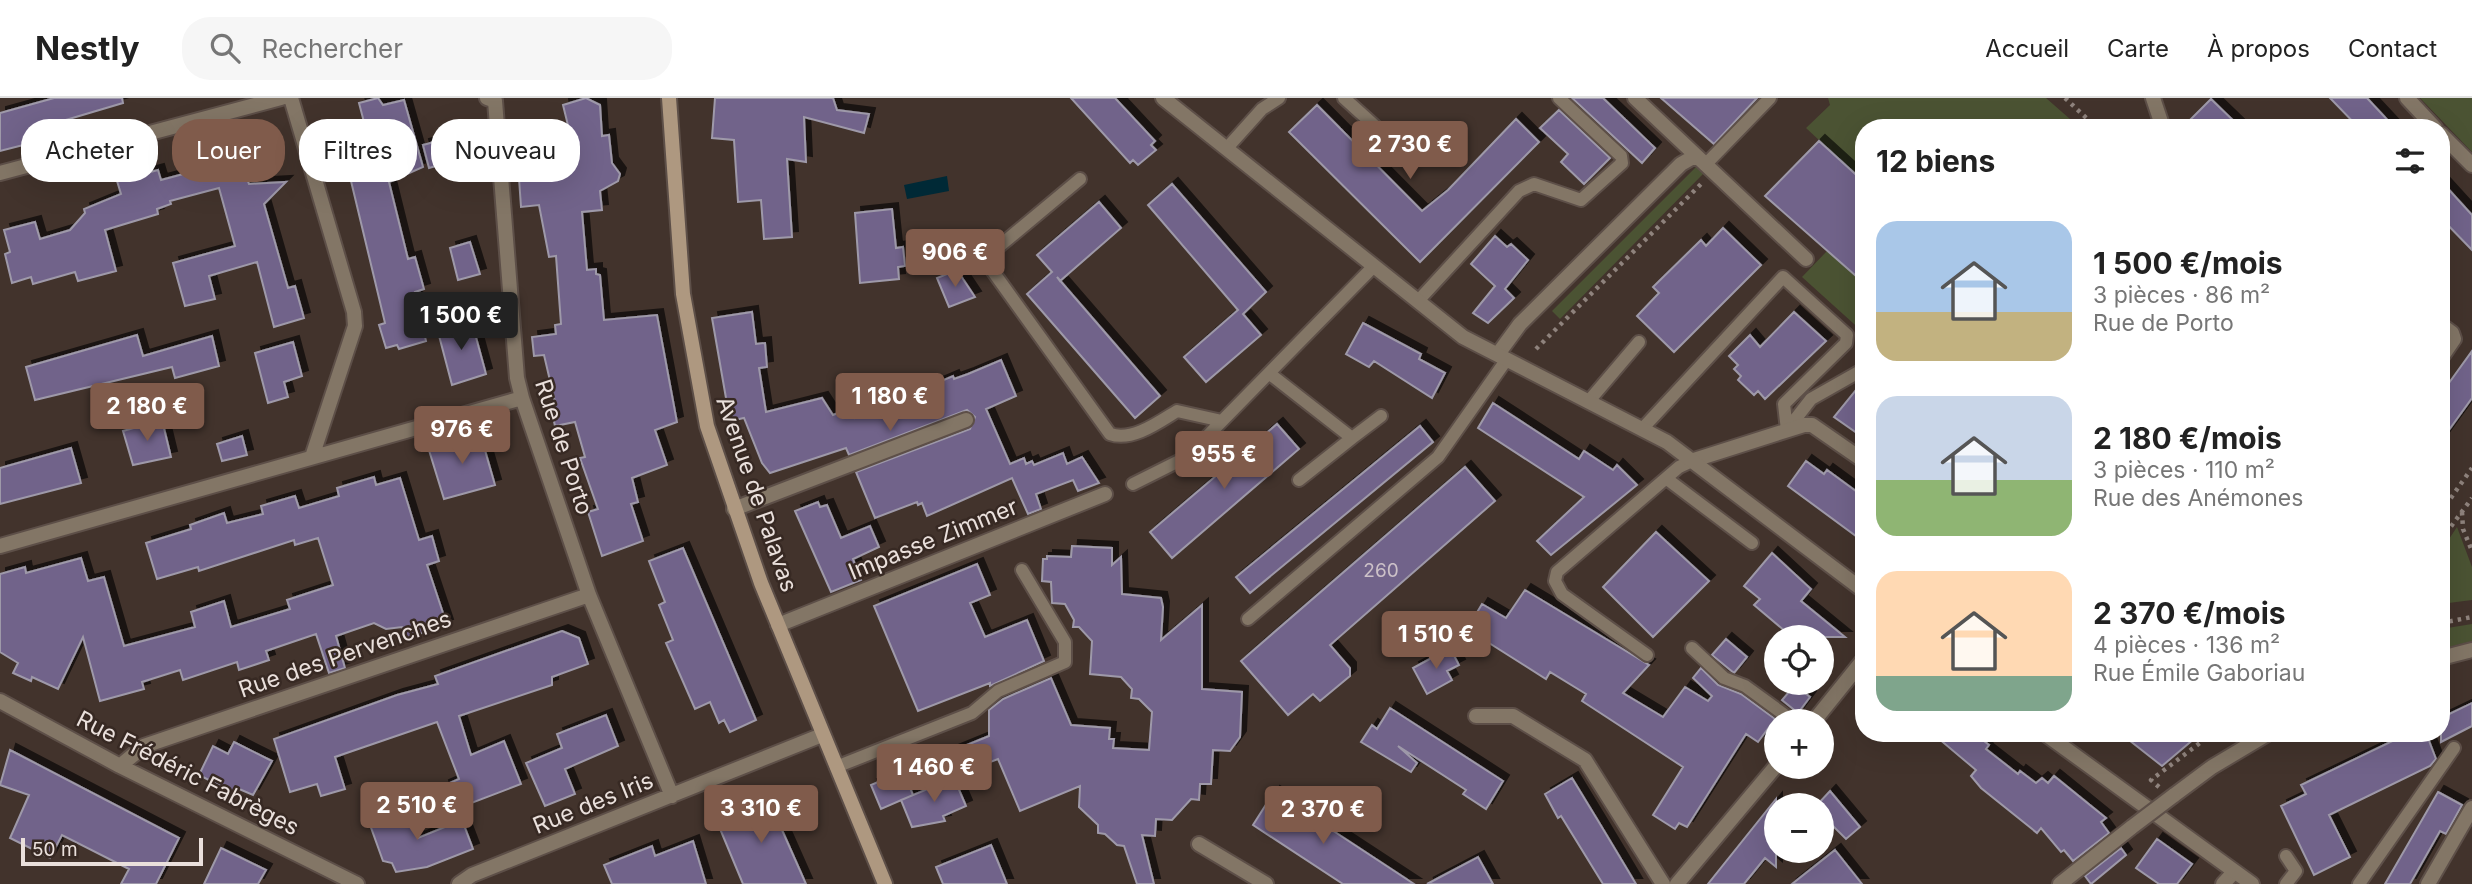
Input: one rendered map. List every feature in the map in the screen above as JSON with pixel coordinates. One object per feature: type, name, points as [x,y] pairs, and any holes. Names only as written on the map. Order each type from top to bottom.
[{"type":"main road","name":"Avenue de Palavas","points":[[669,98],[683,294],[707,426],[734,509],[778,625],[883,883]]},
{"type":"street","points":[[0,173],[281,98]]},
{"type":"street","points":[[291,98],[354,312],[355,326],[312,457]]},
{"type":"street","name":"Rue de Porto","points":[[487,98],[495,101],[517,378],[522,398],[589,595],[672,796]]},
{"type":"street","points":[[1163,98],[1463,337],[1643,428],[1694,460],[1855,585]]},
{"type":"street","points":[[1635,98],[1806,259]]},
{"type":"street","points":[[2154,98],[2160,119]]},
{"type":"street","points":[[2407,98],[2427,119]]},
{"type":"street","points":[[2450,143],[2472,165]]},
{"type":"street","points":[[1502,357],[1687,169],[1704,164]]},
{"type":"street","points":[[0,546],[522,398]]},
{"type":"street","points":[[734,509],[966,420]]},
{"type":"street","points":[[1694,460],[1787,430],[1812,425],[1855,455]]},
{"type":"street","name":"Impasse Zimmer","points":[[778,625],[1105,494]]},
{"type":"street","name":"Rue des Pervenches","points":[[120,766],[144,746],[589,595]]},
{"type":"street","points":[[2450,656],[2472,650]]},
{"type":"street","points":[[1824,709],[1855,670]]},
{"type":"street","name":"Rue Frédéric Fabrèges","points":[[0,701],[120,766],[357,884]]},
{"type":"street","points":[[1476,716],[1513,716],[1585,760],[1663,884]]},
{"type":"street","name":"Rue des Iris","points":[[459,884],[472,875],[822,735]]},
{"type":"street","points":[[2056,742],[2252,884]]},
{"type":"street","points":[[2060,884],[2169,794],[2254,742]]},
{"type":"street","points":[[1677,884],[1765,779]]},
{"type":"street","points":[[2428,884],[2472,808]]},
{"type":"street","points":[[1199,844],[1266,884]]},
{"type":"street","points":[[2223,884],[2234,872]]},
{"type":"lane","points":[[1227,148],[1262,109],[1279,98]]},
{"type":"lane","points":[[1344,98],[1407,155]]},
{"type":"lane","points":[[1418,301],[1519,191],[1534,184],[1581,200],[1622,163],[1621,156],[1559,98]]},
{"type":"lane","points":[[1704,164],[1770,98]]},
{"type":"lane","points":[[1080,179],[984,259],[1110,435],[1117,437],[1141,432],[1177,411],[1222,421]]},
{"type":"lane","points":[[1133,484],[1187,457],[1373,267]]},
{"type":"lane","points":[[1643,428],[1783,277],[1847,335],[1846,343],[1784,404],[1787,430]]},
{"type":"lane","points":[[1588,402],[1639,342]]},
{"type":"lane","points":[[1248,619],[1438,457],[1502,357]]},
{"type":"lane","points":[[1270,374],[1352,438]]},
{"type":"lane","points":[[1787,430],[1811,399],[1855,374]]},
{"type":"lane","points":[[1298,480],[1381,415]]},
{"type":"lane","points":[[1647,655],[1562,594],[1555,581],[1557,572],[1679,467],[1694,460]]},
{"type":"lane","points":[[1667,479],[1752,543]]},
{"type":"lane","points":[[836,767],[972,713],[998,691],[1065,662],[1065,642],[1022,570]]},
{"type":"lane","points":[[1692,648],[1724,678],[1745,686],[1777,709]]},
{"type":"lane","points":[[2359,884],[2455,748]]},
{"type":"lane","points":[[2286,856],[2296,871],[2286,884]]},
{"type":"path","points":[[2065,98],[2087,119]]},
{"type":"path","points":[[1536,349],[1673,215],[1704,164]]},
{"type":"path","points":[[2450,499],[2472,468]]},
{"type":"path","points":[[2450,528],[2472,498]]},
{"type":"path","points":[[2462,512],[2463,529],[2472,551]]},
{"type":"path","points":[[2450,621],[2472,617]]},
{"type":"path","points":[[2169,794],[2151,780],[2201,742]]},
{"type":"green space","points":[[1828,98],[2046,98],[2070,119],[1855,119],[1855,174],[1806,128],[1830,105]]},
{"type":"green space","points":[[2420,98],[2472,98],[2472,152],[2450,129],[2450,119],[2440,119]]},
{"type":"green space","points":[[1696,167],[1704,173],[1560,319],[1552,311]]},
{"type":"green space","points":[[1827,251],[1855,275],[1855,325],[1802,277]]},
{"type":"green space","points":[[2457,527],[2472,567],[2472,600],[2450,603],[2450,538]]},
{"type":"green space","points":[[2472,624],[2472,641],[2450,647],[2450,628]]},
{"type":"water","points":[[947,176],[949,191],[907,199],[904,185]]},
{"type":"building","points":[[54,98],[122,98],[123,103],[69,119],[21,119],[21,146],[0,151],[0,113]]},
{"type":"building","points":[[378,98],[383,105],[404,100],[409,119],[363,119],[359,103]]},
{"type":"building","points":[[586,98],[600,105],[602,136],[609,135],[612,163],[620,174],[618,181],[600,191],[602,210],[582,212],[587,270],[596,269],[596,274],[600,275],[604,320],[657,315],[677,422],[655,430],[667,465],[632,478],[638,502],[631,504],[643,541],[602,556],[588,512],[598,509],[580,458],[585,457],[575,422],[555,426],[550,403],[555,402],[544,355],[534,356],[532,337],[556,334],[555,325],[561,324],[556,256],[549,257],[539,205],[521,207],[519,182],[580,182],[580,119],[566,119],[563,105]]},
{"type":"building","points":[[715,98],[833,98],[837,110],[869,114],[864,133],[804,117],[806,162],[787,159],[792,237],[764,239],[761,200],[738,202],[734,140],[712,138]]},
{"type":"building","points":[[1071,98],[1115,98],[1155,141],[1151,145],[1156,150],[1138,165],[1133,160],[1130,163]]},
{"type":"building","points":[[1572,98],[1603,98],[1655,148],[1642,163]]},
{"type":"building","points":[[1661,98],[1757,98],[1714,144]]},
{"type":"building","points":[[2330,98],[2367,98],[2387,119],[2350,119]]},
{"type":"building","points":[[2211,99],[2232,119],[2191,119]]},
{"type":"building","points":[[1317,105],[1422,211],[1448,190],[1516,119],[1539,142],[1420,262],[1289,132]]},
{"type":"building","points":[[1559,110],[1610,158],[1584,184],[1561,162],[1568,154],[1540,128]]},
{"type":"building","points":[[1819,141],[1855,174],[1855,275],[1765,196]]},
{"type":"building","points":[[431,143],[431,167],[429,168],[423,145]]},
{"type":"building","points":[[417,146],[423,167],[417,170]]},
{"type":"building","points":[[158,170],[161,180],[172,177],[172,182],[286,182],[264,204],[288,288],[295,286],[304,318],[274,327],[257,262],[209,276],[215,299],[185,306],[173,263],[235,246],[219,188],[170,201],[171,204],[157,209],[158,214],[105,230],[116,271],[78,281],[75,272],[33,284],[31,277],[12,283],[5,254],[10,252],[4,230],[35,222],[40,239],[70,230],[85,213],[84,209],[121,194],[117,182],[158,182]]},
{"type":"building","points":[[351,182],[389,182],[408,259],[415,257],[424,289],[415,292],[426,341],[399,349],[397,345],[386,348],[379,325],[385,323]]},
{"type":"building","points":[[1172,184],[1266,292],[1243,314],[1261,335],[1206,382],[1184,357],[1238,310],[1148,205]]},
{"type":"building","points":[[2450,191],[2472,215],[2472,250],[2450,227]]},
{"type":"building","points":[[1099,202],[1121,228],[1060,281],[1160,396],[1135,418],[1027,294],[1052,272],[1037,255]]},
{"type":"building","points":[[892,209],[896,248],[903,247],[905,266],[898,267],[899,279],[860,283],[855,213]]},
{"type":"building","points":[[1723,228],[1761,265],[1674,352],[1637,316],[1659,293],[1653,287],[1701,240],[1706,246]]},
{"type":"building","points":[[1495,236],[1507,247],[1511,244],[1528,260],[1505,289],[1514,298],[1488,323],[1473,313],[1495,286],[1471,264]]},
{"type":"building","points":[[470,242],[480,274],[458,280],[450,248]]},
{"type":"building","points":[[957,270],[975,297],[949,307],[937,278]]},
{"type":"building","points":[[752,312],[756,344],[765,343],[767,367],[759,368],[766,412],[822,398],[833,415],[851,408],[855,418],[953,376],[954,379],[1001,360],[1016,396],[986,409],[1010,464],[1024,458],[1026,464],[1032,461],[1034,465],[1063,453],[1067,464],[1082,457],[1099,483],[1078,491],[1073,480],[1036,494],[1041,509],[1028,514],[1012,478],[927,516],[922,503],[918,505],[917,502],[875,518],[856,472],[970,429],[975,417],[967,410],[849,455],[846,448],[770,473],[762,463],[744,418],[730,421],[712,318]]},
{"type":"building","points":[[1794,312],[1826,341],[1765,399],[1758,391],[1754,395],[1738,380],[1741,376],[1734,369],[1738,365],[1729,356],[1750,335],[1760,347]]},
{"type":"building","points":[[471,319],[486,374],[452,385],[437,328]]},
{"type":"building","points":[[1363,323],[1421,354],[1419,359],[1445,373],[1432,398],[1374,361],[1369,367],[1346,354]]},
{"type":"building","points":[[137,335],[143,356],[212,336],[219,366],[175,378],[172,367],[35,400],[26,367]]},
{"type":"building","points":[[293,342],[302,376],[284,382],[288,397],[268,403],[255,353]]},
{"type":"building","points":[[2472,351],[2472,398],[2450,429],[2450,382]]},
{"type":"building","points":[[1855,391],[1855,432],[1834,417]]},
{"type":"building","points":[[1493,403],[1579,459],[1584,451],[1613,470],[1617,465],[1637,485],[1551,555],[1537,541],[1584,497],[1478,428]]},
{"type":"building","points":[[162,420],[171,457],[133,465],[123,431]]},
{"type":"building","points":[[1277,424],[1299,449],[1172,558],[1150,532]]},
{"type":"building","points":[[1420,426],[1433,442],[1250,593],[1236,577]]},
{"type":"building","points":[[480,433],[495,485],[444,499],[428,447]]},
{"type":"building","points":[[242,436],[247,455],[222,461],[217,444]]},
{"type":"building","points":[[71,448],[81,483],[0,504],[0,468]]},
{"type":"building","points":[[1806,461],[1824,474],[1827,470],[1855,490],[1855,535],[1788,486]]},
{"type":"building","points":[[1465,467],[1495,501],[1330,645],[1350,668],[1350,676],[1320,701],[1313,694],[1288,715],[1241,661]]},
{"type":"building","points":[[374,477],[376,485],[400,478],[419,540],[432,536],[439,561],[427,565],[447,625],[406,638],[402,627],[386,629],[374,623],[336,636],[345,668],[329,673],[316,634],[266,651],[269,660],[239,670],[237,662],[183,680],[180,670],[142,682],[144,689],[100,701],[83,637],[58,689],[32,677],[31,681],[13,673],[18,663],[0,652],[0,574],[25,567],[26,573],[81,558],[88,581],[104,577],[124,646],[195,627],[191,612],[224,601],[231,627],[290,609],[287,600],[333,585],[318,538],[295,545],[294,540],[199,571],[198,567],[157,579],[146,543],[191,529],[190,525],[224,513],[227,523],[263,514],[261,506],[295,496],[299,508],[339,496],[337,488]]},
{"type":"building","points":[[818,502],[820,507],[827,505],[841,538],[870,526],[879,547],[853,559],[861,580],[831,592],[795,511]]},
{"type":"building","points":[[1656,532],[1709,581],[1653,637],[1603,587]]},
{"type":"building","points":[[1072,546],[1112,548],[1112,565],[1121,557],[1122,594],[1161,598],[1161,640],[1202,605],[1202,689],[1242,692],[1240,737],[1230,751],[1213,750],[1211,784],[1200,784],[1199,800],[1191,799],[1172,820],[1156,819],[1155,836],[1142,835],[1154,884],[1137,884],[1124,846],[1117,845],[1105,834],[1098,833],[1098,825],[1079,807],[1080,786],[1020,811],[998,759],[961,773],[952,751],[989,736],[989,710],[1003,699],[1051,678],[1071,725],[1110,728],[1109,739],[1114,739],[1113,748],[1149,750],[1152,712],[1139,699],[1131,698],[1132,689],[1121,677],[1090,674],[1092,641],[1079,627],[1073,627],[1074,620],[1065,604],[1052,603],[1051,582],[1042,581],[1043,559],[1047,559],[1047,556],[1071,557]]},
{"type":"building","points":[[683,548],[756,720],[730,732],[724,720],[719,723],[710,702],[695,709],[666,643],[673,640],[659,605],[665,602],[649,561]]},
{"type":"building","points":[[1772,553],[1811,589],[1801,601],[1830,625],[1778,625],[1754,605],[1760,599],[1744,586]]},
{"type":"building","points":[[977,564],[990,595],[970,603],[985,637],[1027,620],[1044,661],[990,686],[990,683],[918,711],[874,606]]},
{"type":"building","points":[[1525,590],[1649,665],[1623,693],[1663,717],[1685,687],[1708,701],[1712,696],[1693,678],[1701,668],[1718,685],[1741,694],[1764,711],[1764,734],[1758,742],[1746,734],[1687,827],[1679,823],[1675,829],[1653,815],[1683,767],[1582,701],[1586,694],[1550,672],[1546,679],[1467,629],[1482,604],[1506,618]]},
{"type":"building","points":[[1834,628],[1845,637],[1834,637]]},
{"type":"building","points":[[562,631],[579,638],[588,664],[552,677],[552,685],[459,716],[471,755],[504,741],[521,784],[453,810],[443,786],[459,779],[437,722],[335,757],[345,789],[321,796],[317,784],[290,792],[274,739],[397,695],[438,684],[435,676]]},
{"type":"building","points":[[1726,639],[1747,657],[1734,673],[1712,655]]},
{"type":"building","points":[[1450,648],[1459,665],[1447,671],[1452,680],[1427,694],[1413,668]]},
{"type":"building","points":[[1786,695],[1810,697],[1801,709],[1793,709],[1782,700]]},
{"type":"building","points":[[2472,703],[2472,726],[2450,737],[2450,714]]},
{"type":"building","points":[[1390,708],[1503,781],[1486,809],[1463,794],[1466,790],[1398,746],[1417,763],[1411,772],[1361,742],[1372,725],[1377,729]]},
{"type":"building","points":[[606,715],[618,746],[565,769],[575,794],[545,806],[526,763],[562,748],[557,734]]},
{"type":"building","points":[[234,742],[272,761],[253,795],[237,788],[234,793],[199,775],[213,746],[228,754]]},
{"type":"building","points":[[1943,742],[1985,742],[1989,745],[1986,749],[2018,774],[2020,771],[2036,783],[2042,778],[2048,783],[2054,776],[2106,818],[2101,822],[2109,833],[2073,861],[2064,850],[2061,852],[2041,828],[2037,833],[1981,788],[1971,776],[1976,770]]},
{"type":"building","points":[[2131,742],[2190,742],[2162,766]]},
{"type":"building","points":[[2390,742],[2429,742],[2436,759],[2430,766],[2329,815],[2350,857],[2314,875],[2281,806],[2306,794],[2301,785]]},
{"type":"building","points":[[10,750],[179,838],[156,884],[121,884],[129,869],[62,835],[50,858],[10,838],[29,795],[0,785]]},
{"type":"building","points":[[903,771],[913,795],[881,809],[871,785]]},
{"type":"building","points":[[954,778],[966,806],[943,816],[945,821],[912,827],[901,800]]},
{"type":"building","points":[[1572,778],[1636,884],[1603,884],[1561,816],[1558,818],[1545,794]]},
{"type":"building","points":[[1274,792],[1414,884],[1343,884],[1253,825]]},
{"type":"building","points":[[2438,792],[2462,805],[2446,834],[2440,831],[2410,884],[2385,884]]},
{"type":"building","points":[[776,794],[788,828],[782,830],[806,884],[743,884],[718,824],[731,819],[728,814]]},
{"type":"building","points":[[1834,796],[1860,827],[1846,839],[1834,827]]},
{"type":"building","points":[[402,809],[405,815],[409,815],[418,838],[462,820],[473,849],[427,867],[396,872],[392,863],[383,861],[369,822]]},
{"type":"building","points":[[1764,814],[1764,859],[1744,884],[1708,884]]},
{"type":"building","points":[[2157,839],[2192,864],[2177,884],[2159,884],[2136,868]]},
{"type":"building","points":[[693,841],[706,884],[612,884],[604,865],[652,846],[655,856]]},
{"type":"building","points":[[991,845],[1007,884],[943,884],[936,867]]},
{"type":"building","points":[[221,848],[266,870],[258,884],[204,884]]},
{"type":"building","points":[[2121,848],[2126,855],[2091,884],[2085,876]]},
{"type":"building","points":[[1834,851],[1862,884],[1792,884],[1819,863],[1834,863]]},
{"type":"building","points":[[1478,857],[1493,884],[1427,884]]}]
